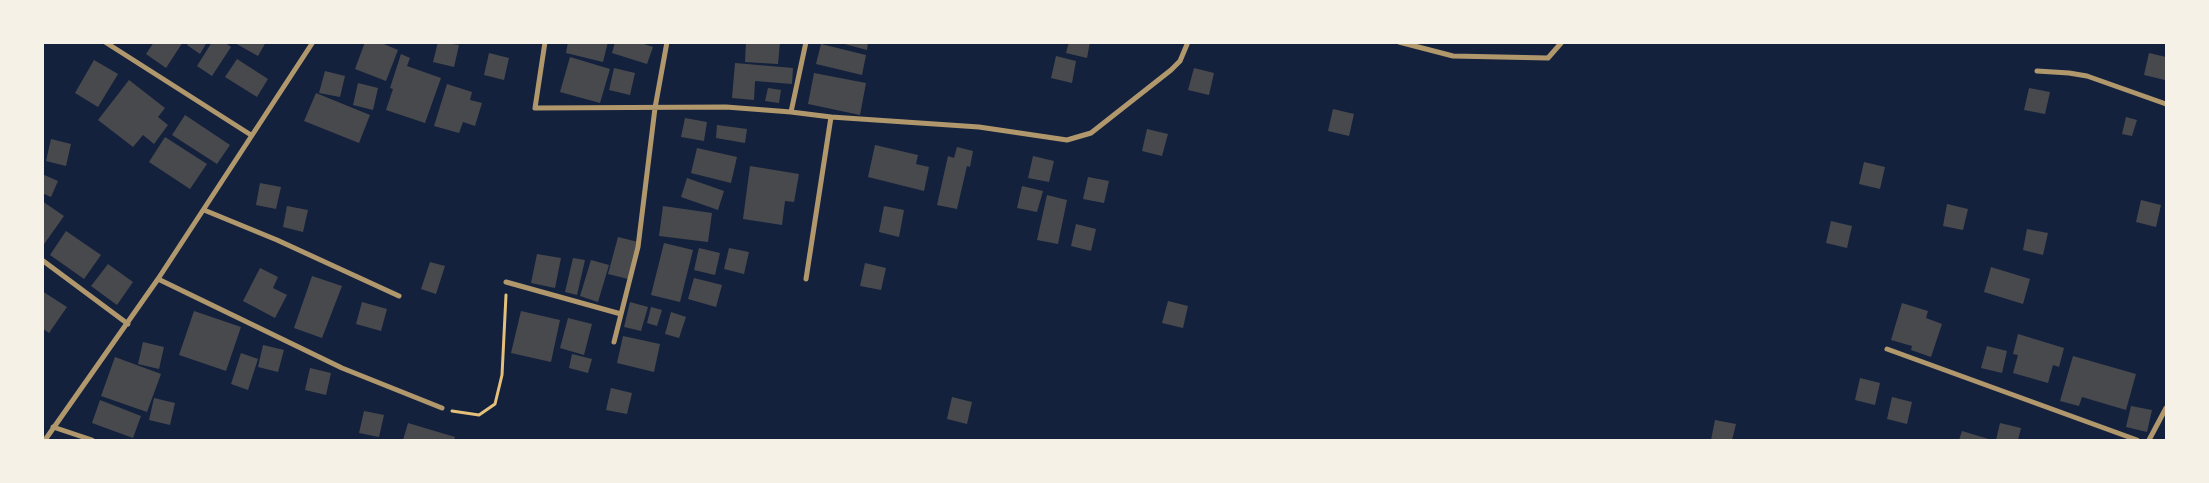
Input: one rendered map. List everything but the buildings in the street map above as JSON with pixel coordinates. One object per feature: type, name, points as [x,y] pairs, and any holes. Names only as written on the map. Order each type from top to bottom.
[{"type":"street","points":[[105,42],[251,136]]},
{"type":"street","points":[[44,440],[128,324],[314,42]]},
{"type":"street","points":[[545,42],[535,108],[726,107],[831,117],[978,127],[1067,140],[1080,138],[1090,133],[1171,70],[1180,61],[1188,42]]},
{"type":"street","points":[[614,342],[638,247],[655,108],[667,42]]},
{"type":"street","points":[[791,112],[806,42]]},
{"type":"street","points":[[1399,42],[1453,56],[1548,58],[1562,42]]},
{"type":"street","points":[[2036,72],[2069,73],[2087,76],[2166,104]]},
{"type":"street","points":[[806,278],[831,117]]},
{"type":"street","points":[[204,210],[277,240],[399,296]]},
{"type":"street","points":[[42,260],[128,324]]},
{"type":"street","points":[[158,279],[342,368],[442,408]]},
{"type":"street","points":[[506,282],[621,314]]},
{"type":"street","points":[[1887,349],[2137,440]]},
{"type":"street","points":[[2149,440],[2166,408]]},
{"type":"street","points":[[54,427],[92,440]]},
{"type":"path","points":[[442,408],[464,414],[479,415],[495,404],[502,375],[506,282]]}]
